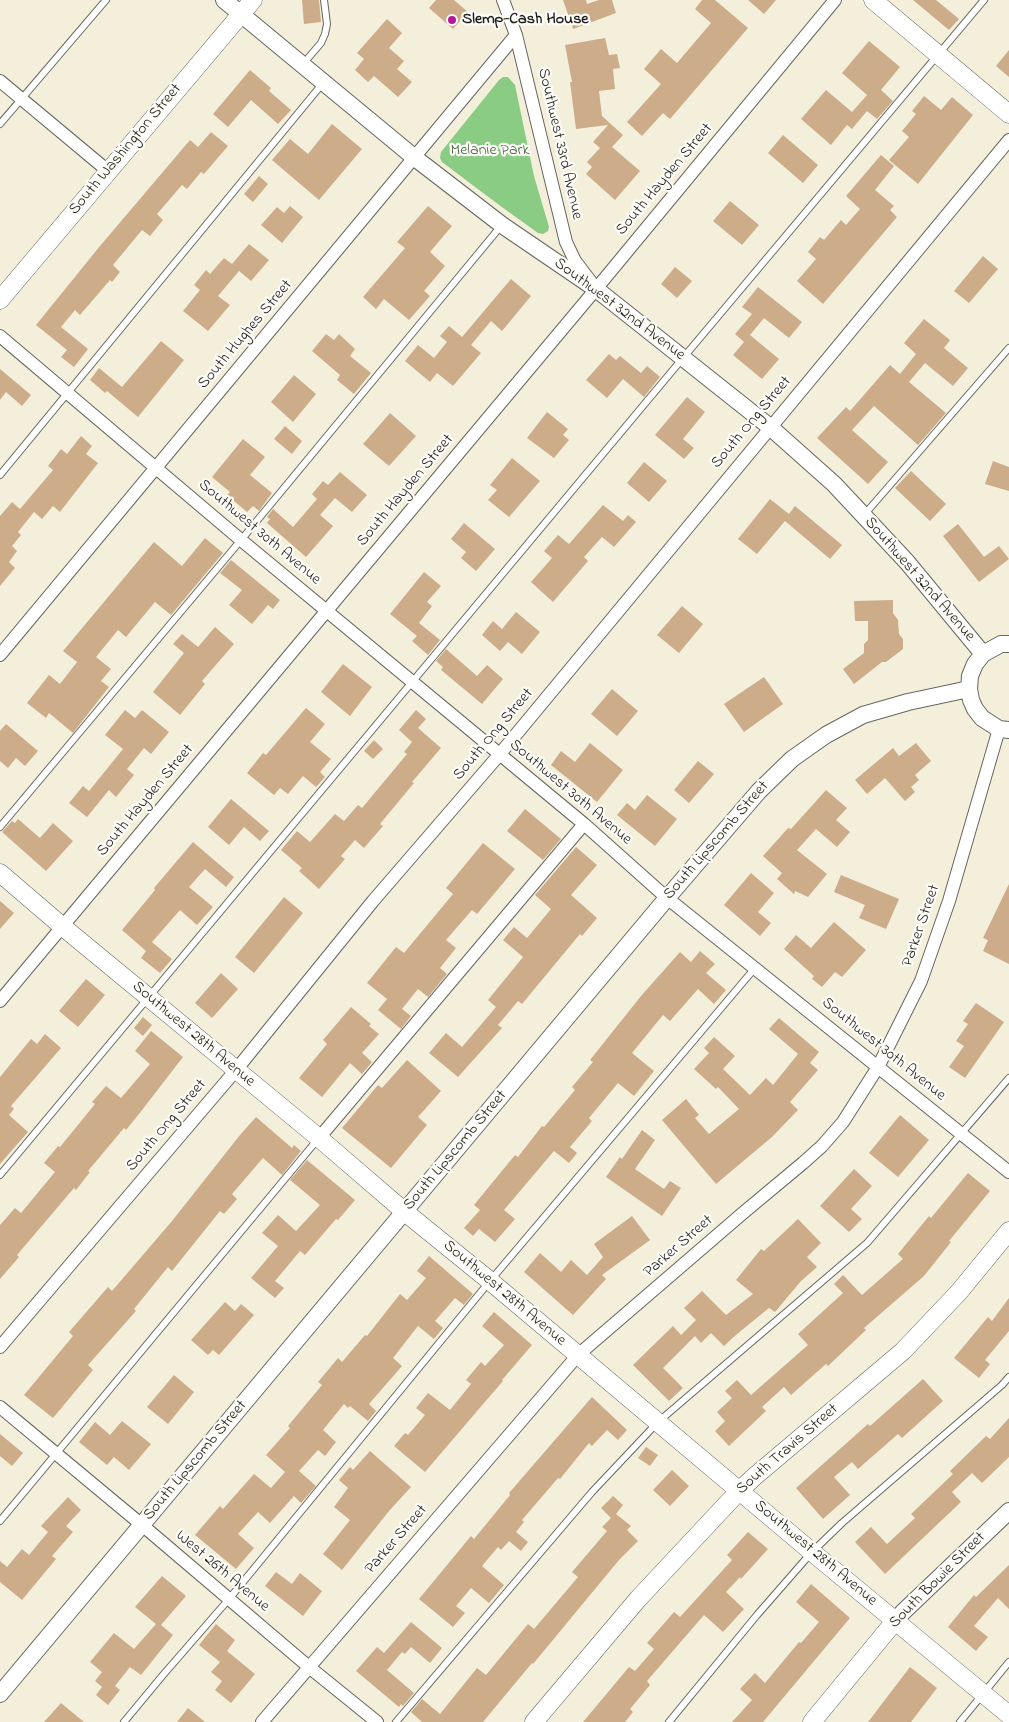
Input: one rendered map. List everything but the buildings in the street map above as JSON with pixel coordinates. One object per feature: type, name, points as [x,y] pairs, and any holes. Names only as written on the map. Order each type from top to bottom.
[{"type":"main road","name":"South Washington Street","points":[[0,300],[253,0]]},
{"type":"main road","points":[[873,0],[1009,114]]},
{"type":"main road","name":"Southwest 28th Avenue","points":[[0,873],[1009,1715]]},
{"type":"main road","name":"South Travis Street","points":[[534,1722],[638,1598],[739,1491],[902,1351],[959,1292],[1009,1231]]},
{"type":"main road","name":"South Bowie Street","points":[[812,1722],[895,1621]]},
{"type":"street","name":"Southwest 32nd Avenue","points":[[224,0],[415,158],[502,225],[596,289],[770,427],[834,484],[907,562],[983,654]]},
{"type":"street","name":"Southwest 33rd Avenue","points":[[503,0],[516,35],[566,242],[575,261],[596,289]]},
{"type":"street","name":"South Hayden Street","points":[[0,1001],[596,289],[835,0]]},
{"type":"street","name":"South Hughes Street","points":[[0,655],[516,35]]},
{"type":"street","points":[[0,81],[108,171]]},
{"type":"street","name":"South Ong Street","points":[[0,1347],[236,1070],[373,901],[499,755],[1009,140]]},
{"type":"street","name":"Southwest 30th Avenue","points":[[0,336],[241,540],[328,610],[499,755],[584,824],[667,898],[1009,1172]]},
{"type":"street","points":[[1004,730],[990,724],[978,714],[971,700],[969,689],[972,670],[983,654],[1001,644],[1009,644]]},
{"type":"street","name":"South Lipscomb Street","points":[[0,1694],[667,898],[759,791],[792,759],[863,715],[908,702],[969,689]]},
{"type":"street","name":"Parker Street","points":[[262,1722],[578,1355],[822,1146],[844,1122],[878,1067],[921,981],[1004,730]]},
{"type":"street","points":[[319,1138],[584,824]]},
{"type":"street","name":"West 26th Avenue","points":[[0,1407],[377,1722]]},
{"type":"street","name":"South Bowie Street","points":[[895,1621],[1009,1511]]},
{"type":"lane","points":[[0,124],[106,0]]},
{"type":"lane","points":[[302,65],[321,43],[325,34],[327,24],[324,0]]},
{"type":"lane","points":[[0,1175],[984,0]]},
{"type":"lane","points":[[0,475],[323,83]]},
{"type":"lane","points":[[0,827],[502,225]]},
{"type":"lane","points":[[864,516],[1009,348]]},
{"type":"lane","points":[[124,1722],[162,1675],[229,1599],[490,1281],[755,968]]},
{"type":"lane","points":[[396,1722],[592,1492],[658,1422],[866,1243],[1009,1078]]},
{"type":"lane","points":[[0,1521],[319,1138]]},
{"type":"lane","points":[[669,1722],[757,1615],[812,1552],[842,1523],[1009,1377]]},
{"type":"lane","points":[[960,1722],[1009,1662]]},
{"type":"green space","name":"Melanie Park","points":[[503,77],[508,77],[515,85],[534,176],[549,227],[548,231],[543,234],[538,233],[499,205],[442,162],[440,158],[441,152]]},
{"type":"place","name":"Slemp-Cash House","points":[[452,20]]}]
